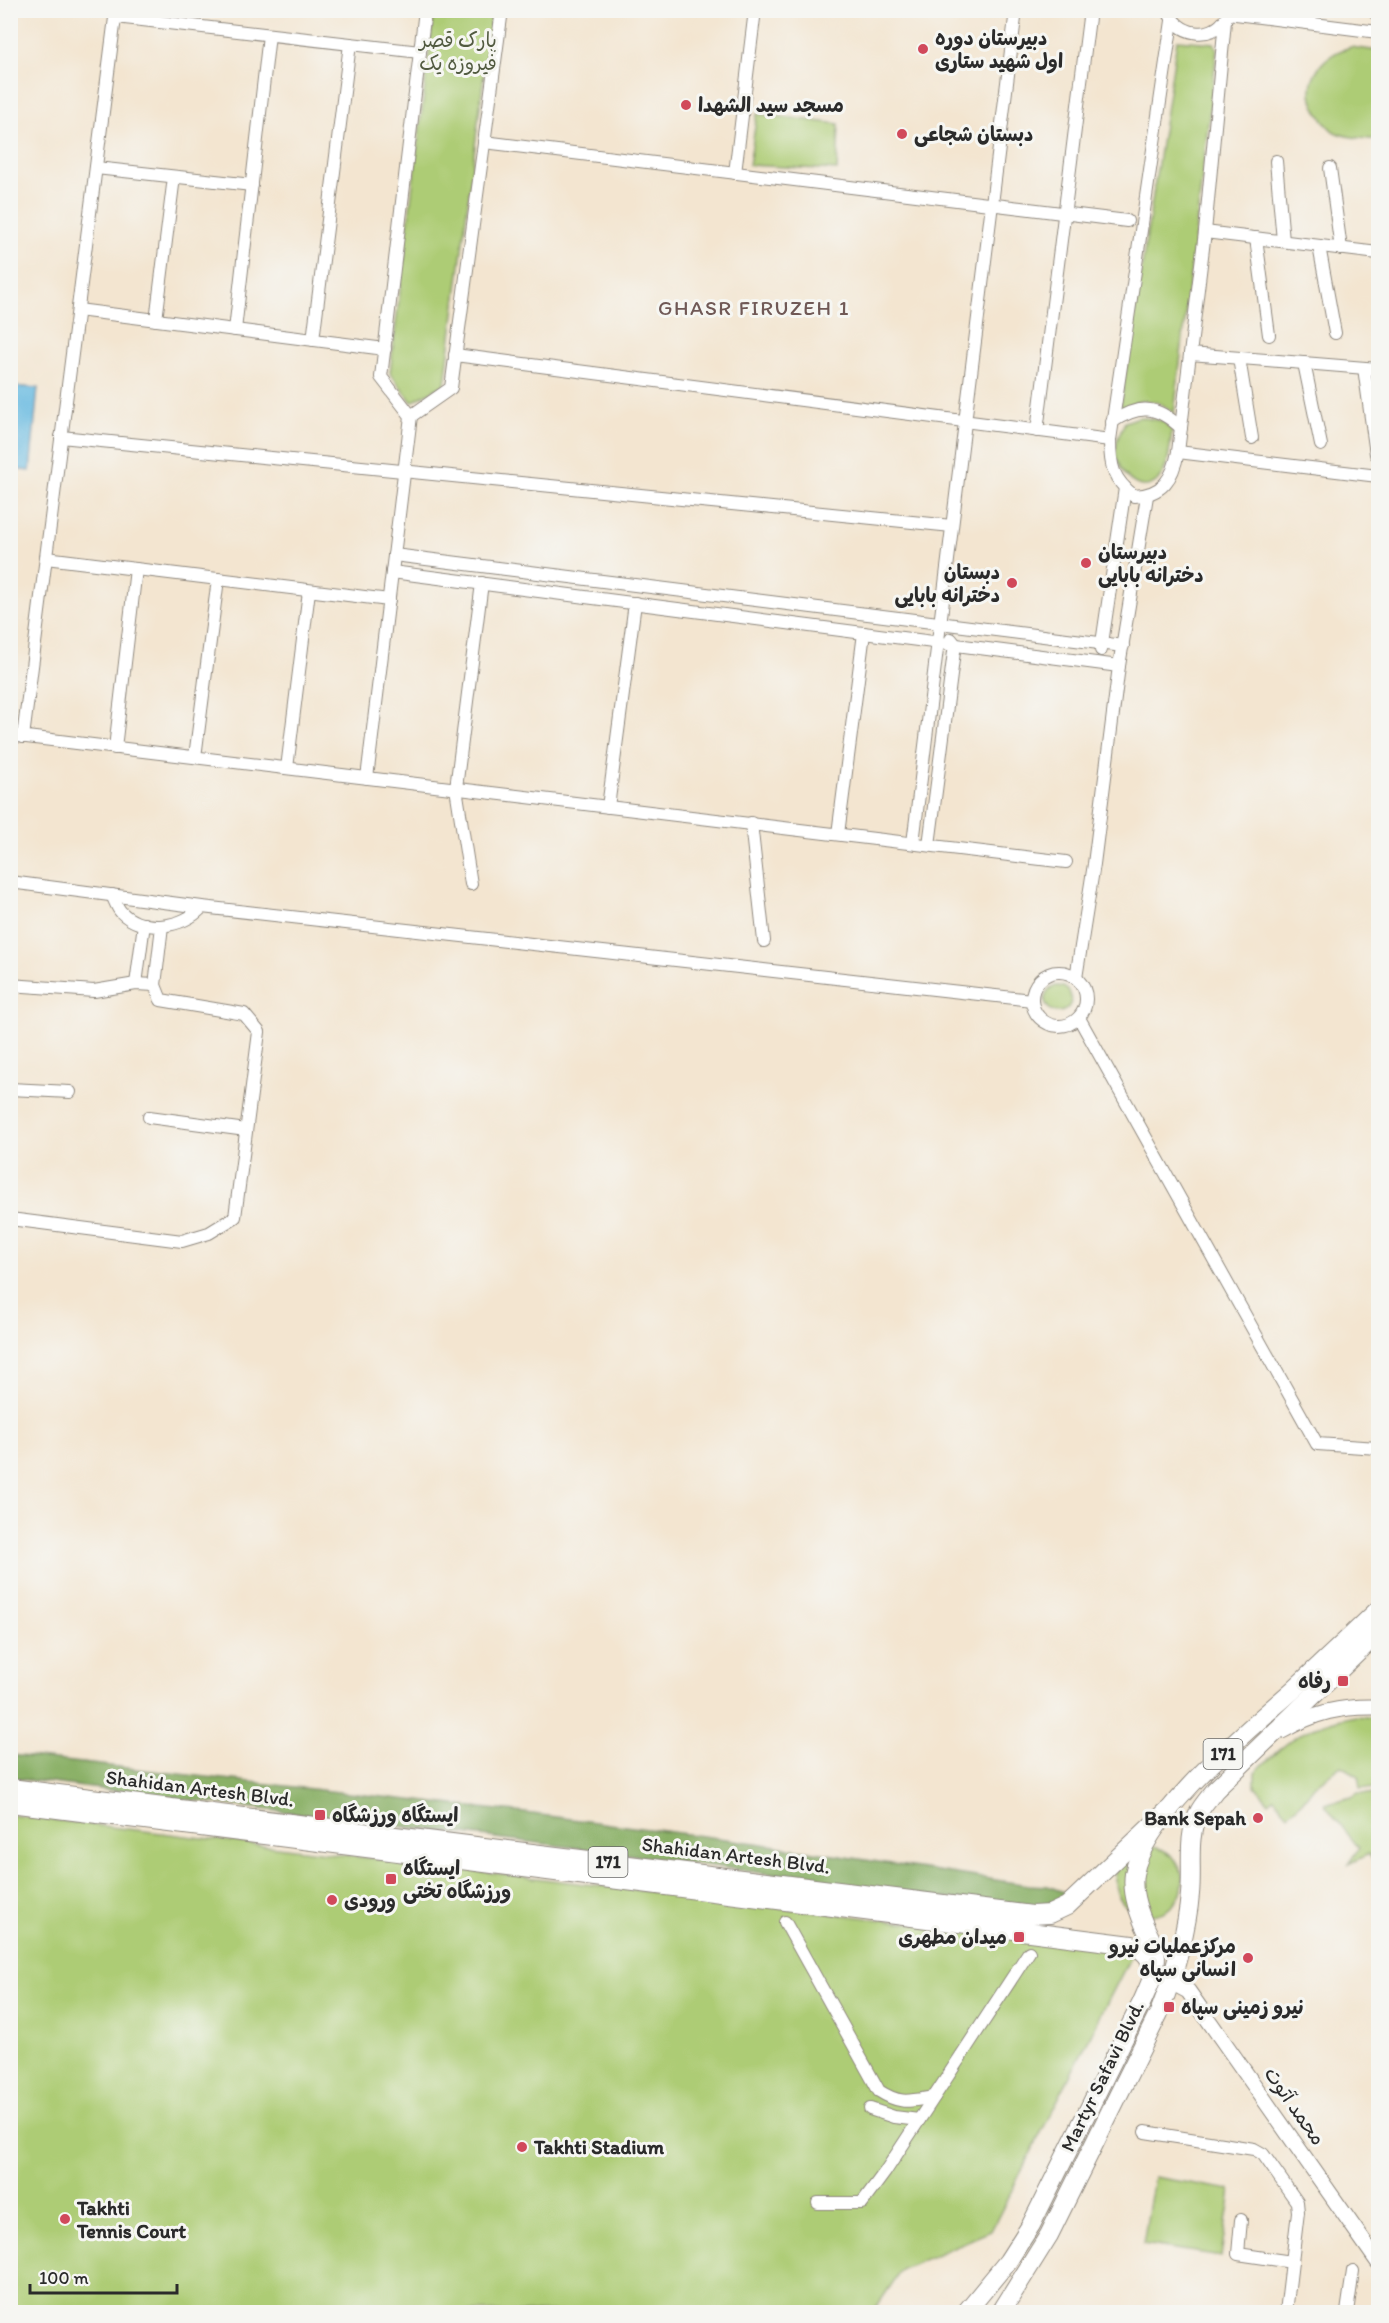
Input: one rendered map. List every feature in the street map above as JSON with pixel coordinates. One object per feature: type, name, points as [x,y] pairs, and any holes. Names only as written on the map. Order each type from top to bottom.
[{"type":"main road","name":"171","points":[[1167,1811],[1233,1744],[1378,1610]]},
{"type":"main road","name":"171","points":[[1269,1738],[1378,1633]]},
{"type":"main road","name":"Martyr Safavi Blvd.","points":[[1001,2313],[1049,2235],[1159,2013],[1171,1982],[1190,1894],[1190,1841],[1200,1811],[1215,1790],[1269,1738]]},
{"type":"main road","name":"Shahidan Artesh Blvd.","points":[[10,1788],[1032,1915],[1050,1914],[1067,1906],[1167,1811]]},
{"type":"main road","name":"Shahidan Artesh Blvd.","points":[[10,1803],[1132,1945],[1143,1950],[1151,1959],[1153,1976]]},
{"type":"main road","name":"Martyr Safavi Blvd.","points":[[966,2313],[1008,2261],[1031,2225],[1153,1976],[1156,1956],[1154,1943],[1147,1931],[1134,1895],[1134,1874],[1141,1851],[1167,1811]]},
{"type":"street","points":[[367,778],[411,416],[381,376],[425,10]]},
{"type":"street","points":[[411,416],[451,388],[502,10]]},
{"type":"street","points":[[735,173],[755,10]]},
{"type":"street","points":[[913,843],[1016,10]]},
{"type":"street","points":[[1038,431],[1090,10]]},
{"type":"street","points":[[420,52],[269,35],[116,14],[46,558],[17,736],[1066,862]]},
{"type":"street","points":[[1170,16],[1179,27],[1196,33],[1212,30],[1227,15]]},
{"type":"street","points":[[1170,16],[1110,440],[1110,461],[1116,477],[1134,496],[1147,496],[1159,489],[1169,480],[1175,468],[1205,232],[1227,15]]},
{"type":"street","points":[[1227,15],[1378,32]]},
{"type":"street","points":[[235,330],[269,35]]},
{"type":"street","points":[[313,340],[350,44]]},
{"type":"street","points":[[484,142],[1127,221]]},
{"type":"street","points":[[1276,161],[1283,241]]},
{"type":"street","points":[[96,168],[252,185]]},
{"type":"street","points":[[1330,168],[1341,249]]},
{"type":"street","points":[[156,320],[174,177]]},
{"type":"street","points":[[1205,232],[1378,253]]},
{"type":"street","points":[[1256,238],[1269,335]]},
{"type":"street","points":[[1319,246],[1335,333]]},
{"type":"street","points":[[78,310],[385,350]]},
{"type":"street","points":[[1190,354],[1378,369]]},
{"type":"street","points":[[455,355],[1110,440]]},
{"type":"street","points":[[1239,358],[1252,438]]},
{"type":"street","points":[[1304,363],[1321,445]]},
{"type":"street","points":[[1364,368],[1376,454]]},
{"type":"street","points":[[1112,422],[1128,412],[1138,409],[1152,410],[1161,412],[1181,428]]},
{"type":"street","points":[[61,437],[952,526]]},
{"type":"street","points":[[1178,452],[1378,476]]},
{"type":"street","points":[[1099,663],[1125,488]]},
{"type":"street","points":[[1076,978],[1094,864],[1119,666],[1147,496]]},
{"type":"street","points":[[394,555],[1123,646]]},
{"type":"street","points":[[46,558],[389,600]]},
{"type":"street","points":[[115,748],[136,569]]},
{"type":"street","points":[[392,572],[1119,666]]},
{"type":"street","points":[[195,758],[218,579]]},
{"type":"street","points":[[471,884],[456,788],[482,583]]},
{"type":"street","points":[[287,768],[309,591]]},
{"type":"street","points":[[608,807],[635,603]]},
{"type":"street","points":[[929,844],[955,644],[940,623]]},
{"type":"street","points":[[838,834],[864,633]]},
{"type":"street","points":[[751,823],[764,941]]},
{"type":"street","points":[[10,882],[202,907],[1032,1000]]},
{"type":"street","points":[[112,895],[119,910],[129,919],[144,924],[162,926],[194,916],[202,907]]},
{"type":"street","points":[[136,984],[144,924]]},
{"type":"street","points":[[10,1219],[182,1240],[209,1233],[235,1217],[259,1032],[244,1014],[161,1000],[155,985],[162,926]]},
{"type":"street","points":[[1051,973],[1069,974],[1076,978],[1082,985],[1086,1002],[1079,1018],[1063,1026],[1045,1023],[1034,1009],[1032,1000],[1037,983],[1051,973]]},
{"type":"street","points":[[10,985],[94,991],[136,984],[155,985]]},
{"type":"street","points":[[1079,1018],[1317,1444],[1378,1448]]},
{"type":"street","points":[[10,1089],[70,1092]]},
{"type":"street","points":[[149,1117],[246,1130]]},
{"type":"street","points":[[1269,1738],[1322,1712],[1345,1707],[1378,1707]]},
{"type":"street","points":[[785,1922],[879,2091],[892,2100],[907,2102],[934,2097]]},
{"type":"street","points":[[818,2202],[862,2203],[1029,1952]]},
{"type":"street","name":"محمد آتوت","points":[[1171,1982],[1188,1991],[1378,2262]]},
{"type":"street","points":[[870,2109],[894,2117],[919,2120]]},
{"type":"street","points":[[1145,2132],[1254,2149],[1263,2154],[1297,2202],[1298,2212],[1286,2313]]},
{"type":"street","points":[[1240,2220],[1238,2254],[1292,2262]]},
{"type":"street","points":[[1347,2313],[1353,2271]]},
{"type":"green space","name":"پارک قصر فیروزه یک","points":[[434,11],[492,11],[445,384],[412,402],[390,373]]},
{"type":"green space","points":[[1177,40],[1214,43],[1217,49],[1174,414],[1161,404],[1148,401],[1120,409]]},
{"type":"green space","points":[[1351,47],[1378,51],[1378,140],[1333,131],[1314,105],[1311,94],[1315,74],[1329,57]]},
{"type":"green space","points":[[757,114],[839,124],[837,170],[749,165]]},
{"type":"green space","points":[[1139,417],[1163,421],[1172,431],[1164,471],[1157,481],[1143,486],[1130,480],[1125,474],[1116,453],[1117,441],[1125,422]]},
{"type":"green space","points":[[1058,986],[1068,989],[1071,999],[1068,1009],[1058,1012],[1048,1009],[1045,999],[1048,989]]},
{"type":"green space","points":[[1356,1716],[1378,1718],[1378,1789],[1360,1788],[1358,1776],[1341,1766],[1314,1786],[1302,1802],[1288,1814],[1274,1798],[1269,1802],[1255,1786],[1255,1772],[1300,1735],[1323,1724]]},
{"type":"green space","points":[[11,1755],[525,1813],[756,1843],[1028,1885],[1048,1886],[1066,1893],[1047,1910],[1024,1909],[619,1853],[11,1778]]},
{"type":"green space","points":[[1358,1793],[1378,1795],[1378,1869],[1369,1854],[1348,1864],[1359,1848],[1324,1804],[1352,1797]]},
{"type":"green space","name":"Takhti Stadium","points":[[11,1815],[1134,1950],[991,2231],[902,2269],[873,2312],[11,2312]]},
{"type":"green space","points":[[1149,1847],[1162,1850],[1173,1857],[1180,1868],[1183,1881],[1180,1894],[1173,1905],[1162,1912],[1149,1915],[1136,1912],[1125,1905],[1118,1894],[1115,1881],[1118,1868],[1125,1857],[1136,1850]]},
{"type":"green space","points":[[1154,2177],[1231,2190],[1221,2256],[1143,2244]]},
{"type":"water","points":[[10,386],[38,388],[30,471],[11,469]]},
{"type":"place","name":"دبیرستان دوره اول شهید ستاری","points":[[923,49]]},
{"type":"place","name":"مسجد سید الشهدا","points":[[686,105]]},
{"type":"place","name":"دبستان شجاعی","points":[[902,134]]},
{"type":"place","name":"دبیرستان دخترانه بابایی","points":[[1086,563]]},
{"type":"place","name":"دبستان دخترانه بابایی","points":[[1012,583]]},
{"type":"place","name":"رفاه","points":[[1343,1681]]},
{"type":"place","name":"ایستگاه ورزشگاه","points":[[320,1815]]},
{"type":"place","name":"Bank Sepah","points":[[1258,1818]]},
{"type":"place","name":"ایستگاه ورزشگاه تختی","points":[[391,1879]]},
{"type":"place","name":"ورودی","points":[[332,1900]]},
{"type":"place","name":"میدان مطهری","points":[[1019,1937]]},
{"type":"place","name":"مرکزعملیات نیرو انسانی سپاه","points":[[1248,1958]]},
{"type":"place","name":"نیرو زمینی سپاه","points":[[1169,2007]]},
{"type":"place","name":"Takhti Stadium","points":[[522,2147]]},
{"type":"place","name":"Takhti Tennis Court","points":[[65,2219]]},
{"type":"district","name":"GHASR FIRUZEH 1","points":[[754,307]]}]
